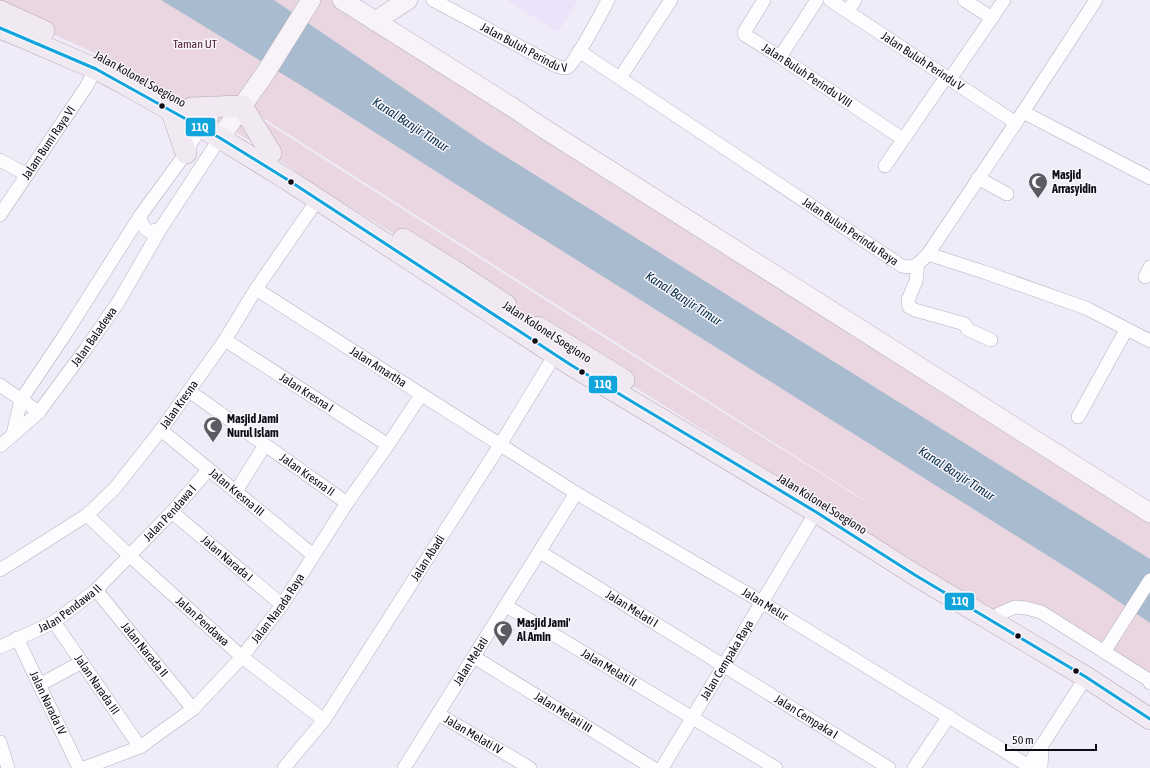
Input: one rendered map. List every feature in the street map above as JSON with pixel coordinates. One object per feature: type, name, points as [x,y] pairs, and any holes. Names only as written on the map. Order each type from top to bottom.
[{"type":"main road","name":"Jalan Kolonel Soegiono","points":[[0,12],[102,56],[191,108],[215,128],[318,199],[559,348],[999,614],[1150,702]]},
{"type":"main road","name":"Jalan Kolonel Soegiono","points":[[0,28],[96,69],[171,110],[215,128],[271,154],[321,189],[453,270],[559,348],[816,512],[915,574],[1086,677],[1150,719]]},
{"type":"main road","points":[[191,108],[243,104],[271,154]]},
{"type":"main road","points":[[171,110],[186,153]]},
{"type":"street","points":[[215,128],[243,104],[266,72],[311,0]]},
{"type":"street","points":[[342,0],[1150,513]]},
{"type":"street","points":[[375,21],[408,0]]},
{"type":"street","name":"Jalan Buluh Perindu V","points":[[433,0],[547,61],[563,68],[568,66],[579,51],[608,0]]},
{"type":"street","points":[[620,78],[672,0]]},
{"type":"street","name":"Jalan Buluh Perindu VIII","points":[[764,0],[744,33],[745,36],[780,57],[903,139]]},
{"type":"street","points":[[780,57],[817,0]]},
{"type":"street","name":"Jalan Buluh Perindu V","points":[[830,0],[1016,123]]},
{"type":"street","points":[[848,11],[855,0]]},
{"type":"street","points":[[964,0],[992,18]]},
{"type":"street","points":[[885,166],[1004,0]]},
{"type":"street","name":"Jalan Buluh Perindu Raya","points":[[579,51],[902,266],[911,267],[918,264],[928,254],[1024,112],[1096,0]]},
{"type":"street","name":"Jalam Bumi Raya VI","points":[[0,215],[86,87],[96,69]]},
{"type":"street","points":[[1024,112],[1150,178]]},
{"type":"street","name":"Jalan Baladewa","points":[[13,434],[21,400],[66,333],[140,216],[186,153],[192,141],[215,128]]},
{"type":"street","name":"Jalan Baladewa","points":[[0,446],[39,412],[119,301],[161,228],[215,128]]},
{"type":"street","points":[[0,160],[27,175]]},
{"type":"street","points":[[978,178],[1008,194]]},
{"type":"street","name":"Jalan Kresna","points":[[0,570],[87,515],[115,488],[161,430],[226,340],[256,288],[318,199]]},
{"type":"street","points":[[140,216],[142,226],[146,230],[150,232],[161,228]]},
{"type":"street","points":[[928,254],[1086,308],[1126,330],[1150,341]]},
{"type":"street","points":[[918,264],[916,281],[908,300],[909,307],[965,324],[967,329],[991,340]]},
{"type":"street","name":"Jalan Amartha","points":[[256,288],[500,445]]},
{"type":"street","points":[[1078,417],[1126,330]]},
{"type":"street","name":"Jalan Kresna I","points":[[226,340],[388,445]]},
{"type":"street","name":"Jalan Abadi","points":[[284,768],[324,720],[500,445],[559,348]]},
{"type":"street","points":[[0,385],[39,412]]},
{"type":"street","name":"Jalan Kresna II","points":[[189,391],[347,502]]},
{"type":"street","name":"Jalan Narada Raya","points":[[84,768],[140,747],[193,709],[242,657],[282,605],[347,502],[388,445],[421,395]]},
{"type":"street","name":"Jalan Kresna III","points":[[161,430],[313,556]]},
{"type":"street","points":[[236,491],[265,445]]},
{"type":"street","name":"Jalan Melur","points":[[500,445],[576,493],[762,602],[1032,767]]},
{"type":"street","name":"Jalan Pendawa I","points":[[130,556],[172,512],[208,470]]},
{"type":"street","name":"Jalan Melati","points":[[404,768],[576,493]]},
{"type":"street","name":"Jalan Narada I","points":[[172,512],[282,605]]},
{"type":"street","name":"Jalan Cempaka Raya","points":[[662,768],[816,512]]},
{"type":"street","name":"Jalan Pendawa","points":[[87,515],[242,657],[324,720]]},
{"type":"street","name":"Jalan Melati I","points":[[540,552],[723,666]]},
{"type":"street","name":"Jalan Pendawa II","points":[[0,647],[54,622],[96,590],[130,556]]},
{"type":"street","points":[[1107,647],[1150,580]]},
{"type":"street","name":"Jalan Narada II","points":[[96,590],[193,709]]},
{"type":"street","name":"Jalan Melati II","points":[[506,606],[776,768]]},
{"type":"street","points":[[999,614],[1014,608],[1026,608],[1042,612],[1107,647],[1149,680],[1150,683]]},
{"type":"street","name":"Jalan Narada III","points":[[54,622],[140,747]]},
{"type":"street","name":"Jalan Narada IV","points":[[17,638],[78,768]]},
{"type":"street","name":"Jalan Melati III","points":[[474,657],[653,768]]},
{"type":"street","points":[[39,685],[82,662]]},
{"type":"street","name":"Jalan Cempaka I","points":[[723,666],[889,768]]},
{"type":"street","points":[[1032,767],[1042,746],[1086,677]]},
{"type":"street","name":"Jalan Melati IV","points":[[438,714],[530,768]]},
{"type":"street","points":[[914,768],[949,716]]},
{"type":"street","points":[[0,742],[8,768]]},
{"type":"shaded area","points":[[507,0],[578,0],[558,32]]},
{"type":"green space","name":"Taman UT","points":[[0,0],[342,0],[1150,513],[1150,683],[1042,612],[999,614],[543,330],[453,270],[321,189],[264,149],[102,56],[0,11]],"holes":[[[244,106],[866,501],[605,338],[242,107]]]},
{"type":"water","name":"Kanal Banjir Timur","points":[[161,0],[274,0],[484,143],[1150,559],[1150,623],[1096,586],[307,89]]},
{"type":"transit line","name":"11Q","points":[[0,28],[96,69],[220,138],[288,180],[571,365],[816,512],[915,575],[1086,677],[1150,719]]},
{"type":"place","name":"Masjid Arrasyidin","points":[[1038,199]]},
{"type":"place","name":"Masjid Jami Nurul Islam","points":[[213,443]]},
{"type":"place","name":"Masjid Jami' Al Amin","points":[[503,647]]}]
